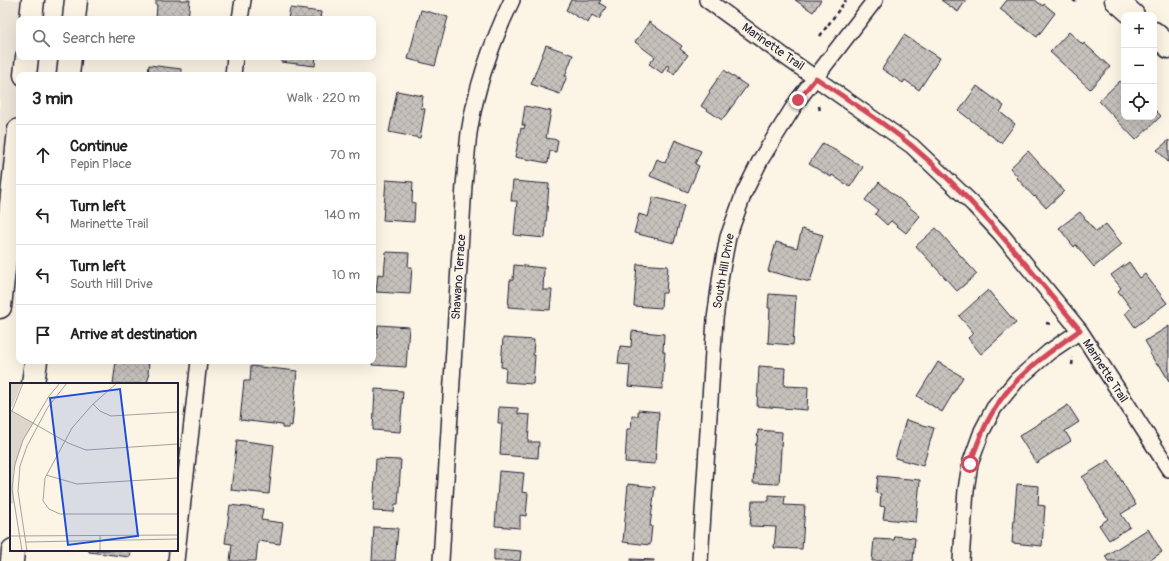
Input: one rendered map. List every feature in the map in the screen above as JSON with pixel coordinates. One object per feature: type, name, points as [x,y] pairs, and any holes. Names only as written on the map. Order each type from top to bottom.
[{"type":"main road","points":[[31,16],[33,0]]},
{"type":"main road","points":[[74,16],[76,0]]},
{"type":"main road","points":[[1116,0],[1130,12]]},
{"type":"main road","points":[[1157,36],[1169,47]]},
{"type":"main road","points":[[25,72],[27,60]]},
{"type":"main road","points":[[68,72],[70,60]]},
{"type":"main road","points":[[0,307],[8,258],[16,165]]},
{"type":"main road","points":[[33,383],[36,364]]},
{"type":"main road","points":[[12,561],[13,551]]},
{"type":"street","points":[[240,16],[243,0]]},
{"type":"street","name":"Shawano Terrace","points":[[440,561],[464,185],[469,133],[482,78],[497,32],[512,0]]},
{"type":"street","name":"Marinette Trail","points":[[707,0],[912,146],[974,205],[1001,234],[1080,330],[1169,469]]},
{"type":"street","name":"South Hill Drive","points":[[700,561],[715,319],[728,237],[744,193],[761,159],[798,100],[875,0]]},
{"type":"street","points":[[233,72],[235,60]]},
{"type":"street","points":[[961,561],[966,490],[970,464],[982,431],[994,408],[1017,380],[1049,352],[1080,330]]},
{"type":"street","points":[[178,544],[200,364]]},
{"type":"street","points":[[176,561],[177,551]]},
{"type":"path","points":[[820,36],[846,0]]},
{"type":"path","points":[[819,106],[820,111]]},
{"type":"path","points":[[1046,323],[1052,324]]},
{"type":"path","points":[[1072,365],[1073,358]]},
{"type":"shaded area","points":[[0,0],[33,0],[31,16],[16,16],[16,60],[19,60],[19,72],[16,72],[16,158],[0,307]]},
{"type":"building","points":[[156,0],[190,0],[188,16],[156,16]]},
{"type":"building","points":[[571,0],[601,0],[599,3],[606,7],[599,19],[592,15],[588,23],[566,10]]},
{"type":"building","points":[[795,0],[821,0],[813,12]]},
{"type":"building","points":[[941,0],[966,0],[958,12]]},
{"type":"building","points":[[1007,0],[1035,0],[1043,6],[1044,4],[1055,13],[1037,37],[1000,9]]},
{"type":"building","points":[[290,8],[321,12],[320,16],[289,16]]},
{"type":"building","points":[[421,10],[448,17],[435,66],[408,59]]},
{"type":"building","points":[[649,22],[682,46],[680,49],[688,55],[674,74],[668,70],[670,67],[667,65],[662,73],[649,64],[655,57],[635,42]]},
{"type":"building","points":[[1069,32],[1083,45],[1084,43],[1110,67],[1090,89],[1050,52]]},
{"type":"building","points":[[904,35],[940,58],[919,90],[905,80],[903,83],[882,69]]},
{"type":"building","points":[[546,45],[573,55],[560,94],[531,84]]},
{"type":"building","points":[[281,60],[316,60],[315,66],[281,62]]},
{"type":"building","points":[[149,65],[181,69],[181,72],[148,72]]},
{"type":"building","points":[[724,70],[747,86],[722,120],[701,106],[710,92],[709,91]]},
{"type":"building","points":[[1120,81],[1121,120],[1157,120],[1136,140],[1099,101]]},
{"type":"building","points":[[977,86],[1004,106],[1000,112],[1015,124],[1001,143],[959,111]]},
{"type":"building","points":[[397,91],[423,96],[421,108],[425,109],[420,138],[389,132]]},
{"type":"building","points":[[525,106],[551,111],[546,138],[558,140],[556,152],[550,151],[548,163],[515,157],[521,128],[524,129],[525,125],[522,125]]},
{"type":"building","points":[[1157,112],[1161,116],[1157,120]]},
{"type":"building","points":[[675,140],[701,151],[695,164],[699,166],[688,192],[650,176],[657,159],[665,163]]},
{"type":"building","points":[[1169,140],[1169,163],[1157,150]]},
{"type":"building","points":[[823,143],[863,167],[850,187],[832,175],[831,177],[809,164]]},
{"type":"building","points":[[1028,151],[1064,191],[1046,208],[1035,196],[1034,197],[1010,168]]},
{"type":"building","points":[[386,180],[413,182],[412,202],[415,203],[414,222],[383,220]]},
{"type":"building","points":[[513,181],[549,184],[545,238],[514,235],[517,201],[511,201]]},
{"type":"building","points":[[879,182],[920,216],[906,233],[891,221],[887,225],[875,214],[878,210],[865,200]]},
{"type":"building","points":[[653,197],[684,205],[674,243],[634,233],[639,214],[648,217]]},
{"type":"building","points":[[1080,212],[1096,232],[1106,224],[1122,244],[1094,267],[1076,245],[1074,247],[1059,228]]},
{"type":"building","points":[[936,228],[977,274],[957,291],[916,246]]},
{"type":"building","points":[[802,229],[823,235],[810,282],[768,271],[776,242],[797,248]]},
{"type":"building","points":[[386,252],[409,253],[408,267],[412,267],[410,294],[376,292],[378,274],[384,275]]},
{"type":"building","points":[[1129,262],[1140,278],[1145,274],[1167,303],[1135,327],[1125,313],[1131,308],[1118,291],[1121,288],[1111,275]]},
{"type":"building","points":[[637,264],[668,266],[666,293],[662,293],[661,308],[634,306]]},
{"type":"building","points":[[514,265],[544,268],[543,290],[552,290],[550,310],[508,307],[510,280],[513,280]]},
{"type":"building","points":[[988,290],[1016,323],[981,354],[968,338],[974,333],[959,316]]},
{"type":"building","points":[[769,294],[796,296],[793,345],[768,343],[770,308],[768,308]]},
{"type":"building","points":[[378,325],[409,327],[406,367],[372,365],[376,364]]},
{"type":"building","points":[[1169,326],[1169,381],[1159,364],[1157,365],[1149,352],[1151,351],[1145,341]]},
{"type":"building","points":[[632,331],[664,334],[663,352],[665,352],[662,389],[628,386],[630,365],[618,364],[620,346],[631,347]]},
{"type":"building","points":[[503,338],[534,340],[533,355],[535,355],[533,384],[505,382],[506,368],[501,367]]},
{"type":"building","points":[[938,362],[963,377],[942,412],[917,396]]},
{"type":"building","points":[[116,364],[149,364],[147,383],[113,383]]},
{"type":"building","points":[[251,366],[297,371],[292,426],[289,425],[289,428],[282,428],[282,425],[240,420],[244,381],[250,381]]},
{"type":"building","points":[[759,366],[785,368],[784,386],[808,387],[807,410],[757,406]]},
{"type":"building","points":[[375,389],[403,391],[400,432],[373,430]]},
{"type":"building","points":[[1068,405],[1079,422],[1065,431],[1071,441],[1036,463],[1019,436]]},
{"type":"building","points":[[499,407],[518,408],[518,414],[530,415],[528,442],[539,442],[538,458],[500,455],[502,423],[498,423]]},
{"type":"building","points":[[638,410],[659,412],[655,464],[625,462],[627,429],[631,429],[632,416],[638,416]]},
{"type":"building","points":[[906,420],[934,428],[923,466],[895,458]]},
{"type":"building","points":[[758,430],[782,432],[779,484],[753,483]]},
{"type":"building","points":[[237,440],[274,445],[269,494],[231,490]]},
{"type":"building","points":[[376,459],[401,460],[398,504],[395,504],[394,512],[373,511]]},
{"type":"building","points":[[1109,460],[1136,505],[1121,514],[1130,527],[1109,540],[1099,525],[1108,519],[1082,477]]},
{"type":"building","points":[[499,471],[524,473],[522,492],[528,493],[526,516],[520,515],[520,528],[495,526]]},
{"type":"building","points":[[878,476],[920,480],[916,522],[883,519],[885,507],[880,506],[881,494],[876,493]]},
{"type":"building","points":[[628,484],[655,487],[650,526],[652,526],[650,545],[623,542]]},
{"type":"building","points":[[1017,484],[1039,486],[1038,505],[1045,506],[1042,546],[1012,543]]},
{"type":"building","points":[[769,495],[785,496],[784,505],[805,506],[802,549],[774,548],[776,527],[750,526],[752,501],[769,501]]},
{"type":"building","points":[[230,505],[263,509],[261,520],[283,523],[280,544],[258,541],[256,561],[230,561],[232,544],[225,543]]},
{"type":"building","points":[[374,527],[398,528],[395,561],[372,561]]},
{"type":"building","points":[[1148,529],[1162,552],[1149,561],[1108,561],[1105,556]]},
{"type":"building","points":[[895,536],[915,538],[913,561],[872,561],[874,539],[894,540]]},
{"type":"building","points":[[494,549],[521,551],[520,561],[494,561]]},
{"type":"building","points":[[89,551],[131,551],[130,557]]},
{"type":"building","points":[[631,559],[654,560],[654,561],[631,561]]},
{"type":"route","points":[[798,100],[816,78],[912,146],[946,177],[1001,234],[1080,330],[1049,352],[1017,380],[994,408],[982,431],[970,464]]}]
